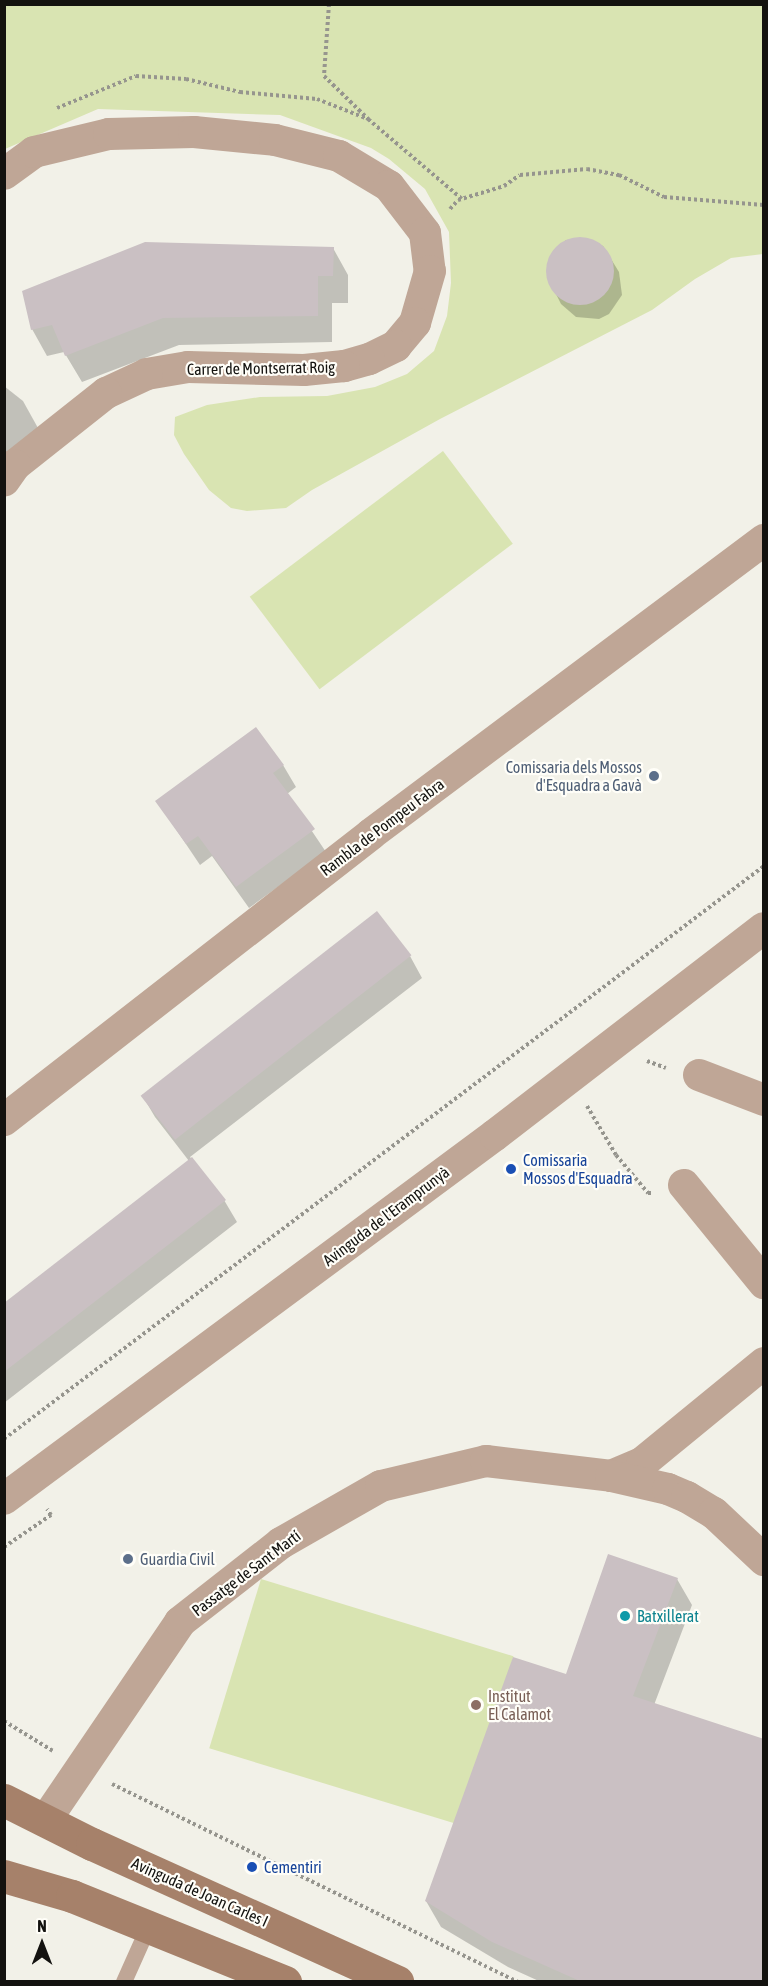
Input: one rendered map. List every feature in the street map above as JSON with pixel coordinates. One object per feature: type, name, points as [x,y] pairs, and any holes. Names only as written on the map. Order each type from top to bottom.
[{"type":"main road","name":"Avinguda de Joan Carles I","points":[[4,1800],[45,1821],[397,1982]]},
{"type":"main road","points":[[4,1876],[72,1896],[285,1982]]},
{"type":"street","points":[[4,174],[34,152],[109,134],[194,132],[275,140],[339,156],[367,170],[389,186],[426,233]]},
{"type":"street","name":"Carrer de Montserrat Roig","points":[[4,482],[15,465],[106,393],[147,374],[188,367],[304,370],[344,366],[369,359],[396,346],[415,323],[424,296],[430,271],[426,233]]},
{"type":"street","name":"Rambla de Pompeu Fabra","points":[[4,1120],[371,834],[764,540]]},
{"type":"street","name":"Avinguda de l'Eramprunyà","points":[[4,1499],[495,1135],[764,928]]},
{"type":"street","points":[[699,1075],[764,1100]]},
{"type":"street","points":[[684,1185],[764,1283]]},
{"type":"street","points":[[611,1476],[642,1463],[764,1363]]},
{"type":"street","name":"Passatge de Sant Martí","points":[[45,1821],[180,1622],[281,1543],[381,1486],[486,1461],[611,1476],[668,1489],[687,1497],[714,1513],[764,1560]]},
{"type":"lane","points":[[124,1982],[149,1926]]},
{"type":"path","points":[[329,4],[324,76],[368,118],[462,199]]},
{"type":"path","points":[[426,233],[462,199],[504,186],[520,175],[587,169],[619,175],[664,197],[764,205]]},
{"type":"path","points":[[4,1439],[764,866]]},
{"type":"path","points":[[596,1120],[616,1155]]},
{"type":"path","points":[[4,1548],[51,1515],[46,1509]]},
{"type":"path","points":[[120,1788],[518,1982]]},
{"type":"green space","points":[[5,5],[763,5],[763,254],[731,258],[695,279],[652,310],[440,419],[312,490],[286,508],[247,511],[231,508],[209,490],[184,454],[174,435],[175,417],[207,405],[260,397],[327,396],[375,387],[407,374],[434,351],[447,316],[451,283],[449,232],[425,189],[389,159],[371,148],[280,115],[98,109],[5,149]]},
{"type":"green space","points":[[443,451],[513,544],[320,689],[250,597]]},
{"type":"green space","points":[[261,1579],[513,1656],[462,1825],[209,1748]]},
{"type":"building","points":[[587,237],[599,243],[608,252],[614,264],[612,284],[604,295],[587,305],[573,305],[556,295],[548,284],[546,264],[556,247],[567,239]]},
{"type":"building","points":[[145,242],[334,247],[333,276],[318,276],[318,316],[163,318],[65,356],[52,325],[31,330],[22,291]]},
{"type":"building","points":[[256,727],[284,765],[273,773],[315,829],[236,887],[198,836],[186,844],[155,801]]},
{"type":"building","points":[[377,911],[411,955],[175,1140],[141,1096]]},
{"type":"building","points":[[192,1157],[226,1200],[4,1372],[4,1303]]},
{"type":"building","points":[[608,1554],[678,1578],[633,1696],[764,1739],[764,1982],[582,1982],[492,1942],[425,1901],[513,1657],[566,1674]]},
{"type":"place","name":"Comissaria dels Mossos d'Esquadra a Gavà","points":[[654,776]]},
{"type":"place","name":"Comissaria Mossos d'Esquadra","points":[[511,1169]]},
{"type":"place","name":"Guardia Civil","points":[[128,1559]]},
{"type":"place","name":"Batxillerat","points":[[625,1616]]},
{"type":"place","name":"Institut El Calamot","points":[[476,1705]]},
{"type":"place","name":"Cementiri","points":[[252,1867]]}]
